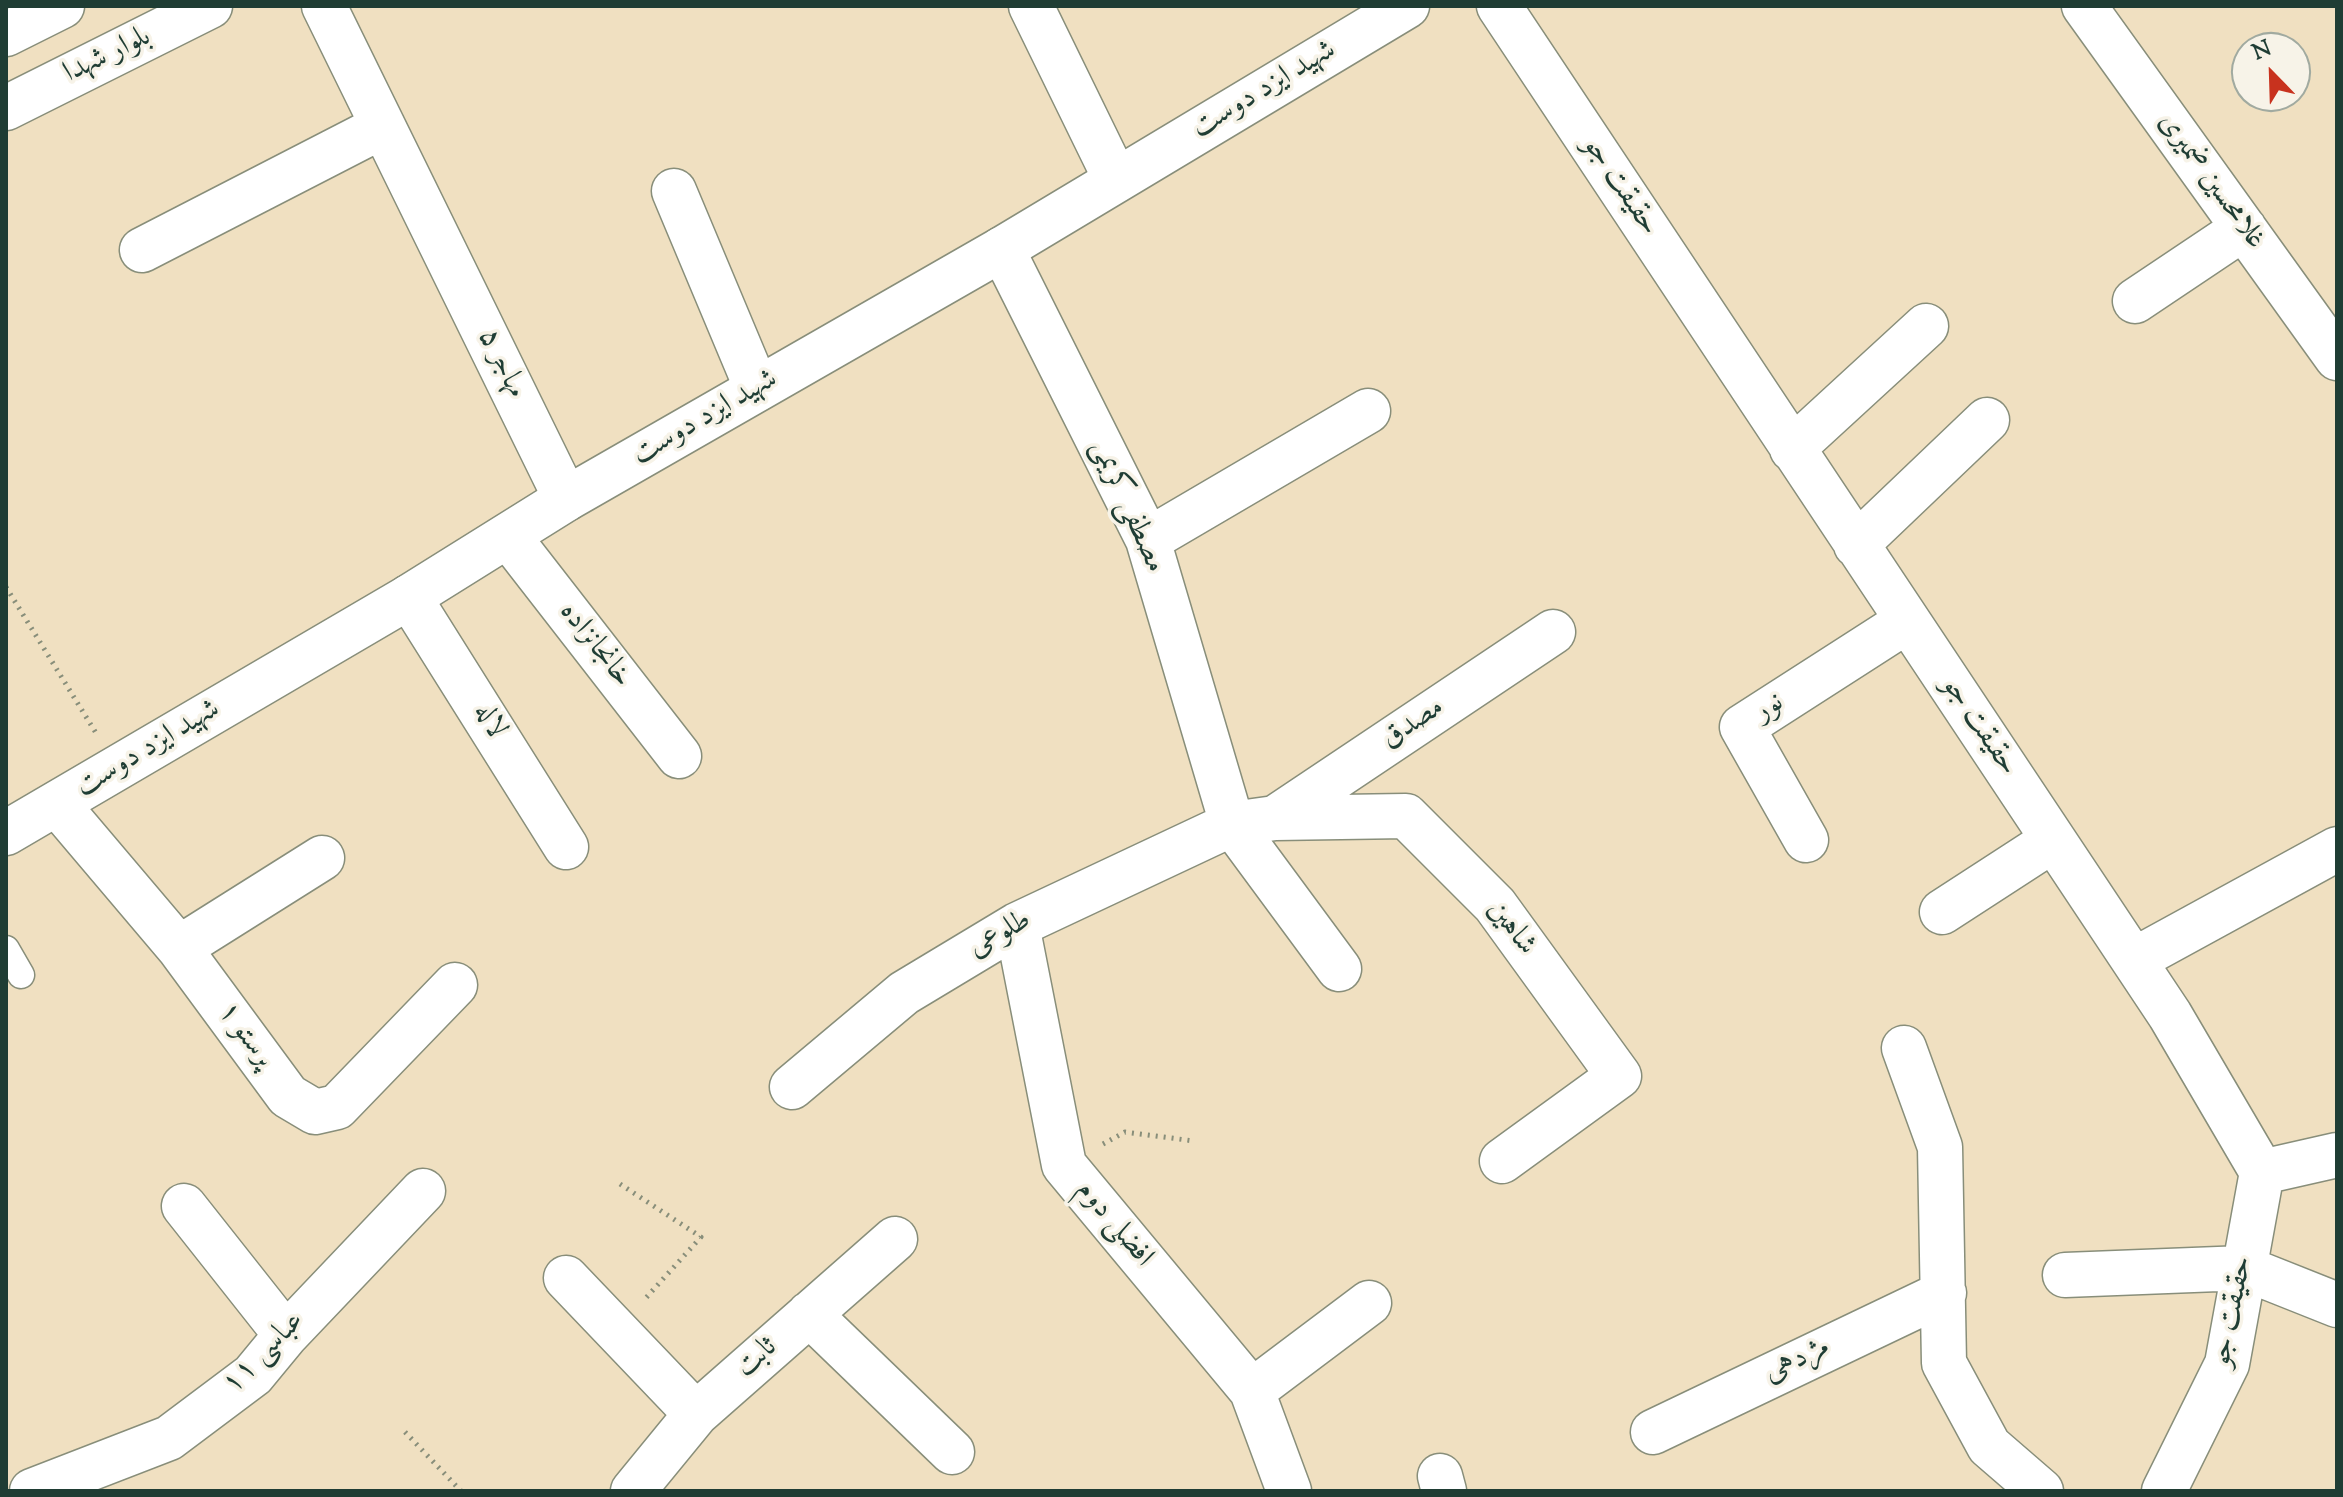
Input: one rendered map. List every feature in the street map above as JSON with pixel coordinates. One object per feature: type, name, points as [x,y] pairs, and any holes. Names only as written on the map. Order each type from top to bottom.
[{"type":"street","points":[[6,34],[62,6]]},
{"type":"street","name":"بلوار شهدا","points":[[6,108],[210,6]]},
{"type":"street","name":"مهاجر ۵","points":[[324,6],[566,499]]},
{"type":"street","points":[[1031,6],[1116,180]]},
{"type":"street","name":"شهید ایزد دوست","points":[[6,833],[409,597],[566,499],[1002,249],[1407,6]]},
{"type":"street","name":"حقیقت جو","points":[[1499,6],[2170,1015],[2262,1172],[2227,1364],[2164,1491]]},
{"type":"street","name":"غلامحسین ضمیری","points":[[2084,6],[2337,358]]},
{"type":"street","points":[[142,250],[383,126]]},
{"type":"street","points":[[674,191],[757,389]]},
{"type":"street","points":[[2135,301],[2244,228]]},
{"type":"street","name":"مصطفی کریمی","points":[[1002,249],[1148,540],[1232,824],[1339,969]]},
{"type":"street","points":[[1792,449],[1926,326]]},
{"type":"street","points":[[1148,540],[1368,411]]},
{"type":"street","points":[[1856,545],[1987,420]]},
{"type":"street","name":"خانجانزاده","points":[[508,536],[679,756]]},
{"type":"street","name":"لاله","points":[[409,597],[566,847]]},
{"type":"street","name":"نور","points":[[1806,840],[1742,727],[1907,621]]},
{"type":"street","name":"مصدق","points":[[1275,818],[1553,632]]},
{"type":"street","name":"پرستو ۱","points":[[57,804],[179,948],[288,1096],[315,1112],[337,1107],[455,985]]},
{"type":"street","name":"شاهین","points":[[1232,824],[1275,818],[1406,816],[1495,905],[1619,1076],[1502,1161]]},
{"type":"street","name":"طلوعی","points":[[792,1087],[904,993],[1017,925],[1232,824]]},
{"type":"street","points":[[1942,912],[2053,840]]},
{"type":"street","points":[[2134,960],[2337,849]]},
{"type":"street","points":[[179,948],[322,858]]},
{"type":"street","name":"افضلی دوم","points":[[1017,925],[1064,1165],[1252,1391],[1289,1491]]},
{"type":"street","points":[[1904,1048],[1940,1147],[1944,1363],[1989,1446],[2041,1491]]},
{"type":"street","points":[[2262,1172],[2337,1155]]},
{"type":"street","name":"عباسی ۱۱","points":[[32,1491],[169,1438],[253,1375],[286,1335],[423,1191]]},
{"type":"street","points":[[184,1206],[286,1335]]},
{"type":"street","name":"ثابت","points":[[633,1491],[696,1414],[895,1239]]},
{"type":"street","points":[[2065,1275],[2244,1268],[2337,1305]]},
{"type":"street","points":[[566,1278],[696,1414]]},
{"type":"street","name":"مژدهی","points":[[1653,1432],[1944,1293]]},
{"type":"street","points":[[1252,1391],[1369,1303]]},
{"type":"street","points":[[809,1314],[952,1452]]},
{"type":"lane","points":[[6,949],[21,975]]},
{"type":"path","points":[[6,587],[118,767]]},
{"type":"path","points":[[1064,1165],[1125,1132],[1194,1141]]},
{"type":"path","points":[[617,1330],[701,1237],[620,1184]]},
{"type":"path","points":[[405,1432],[461,1491]]}]
